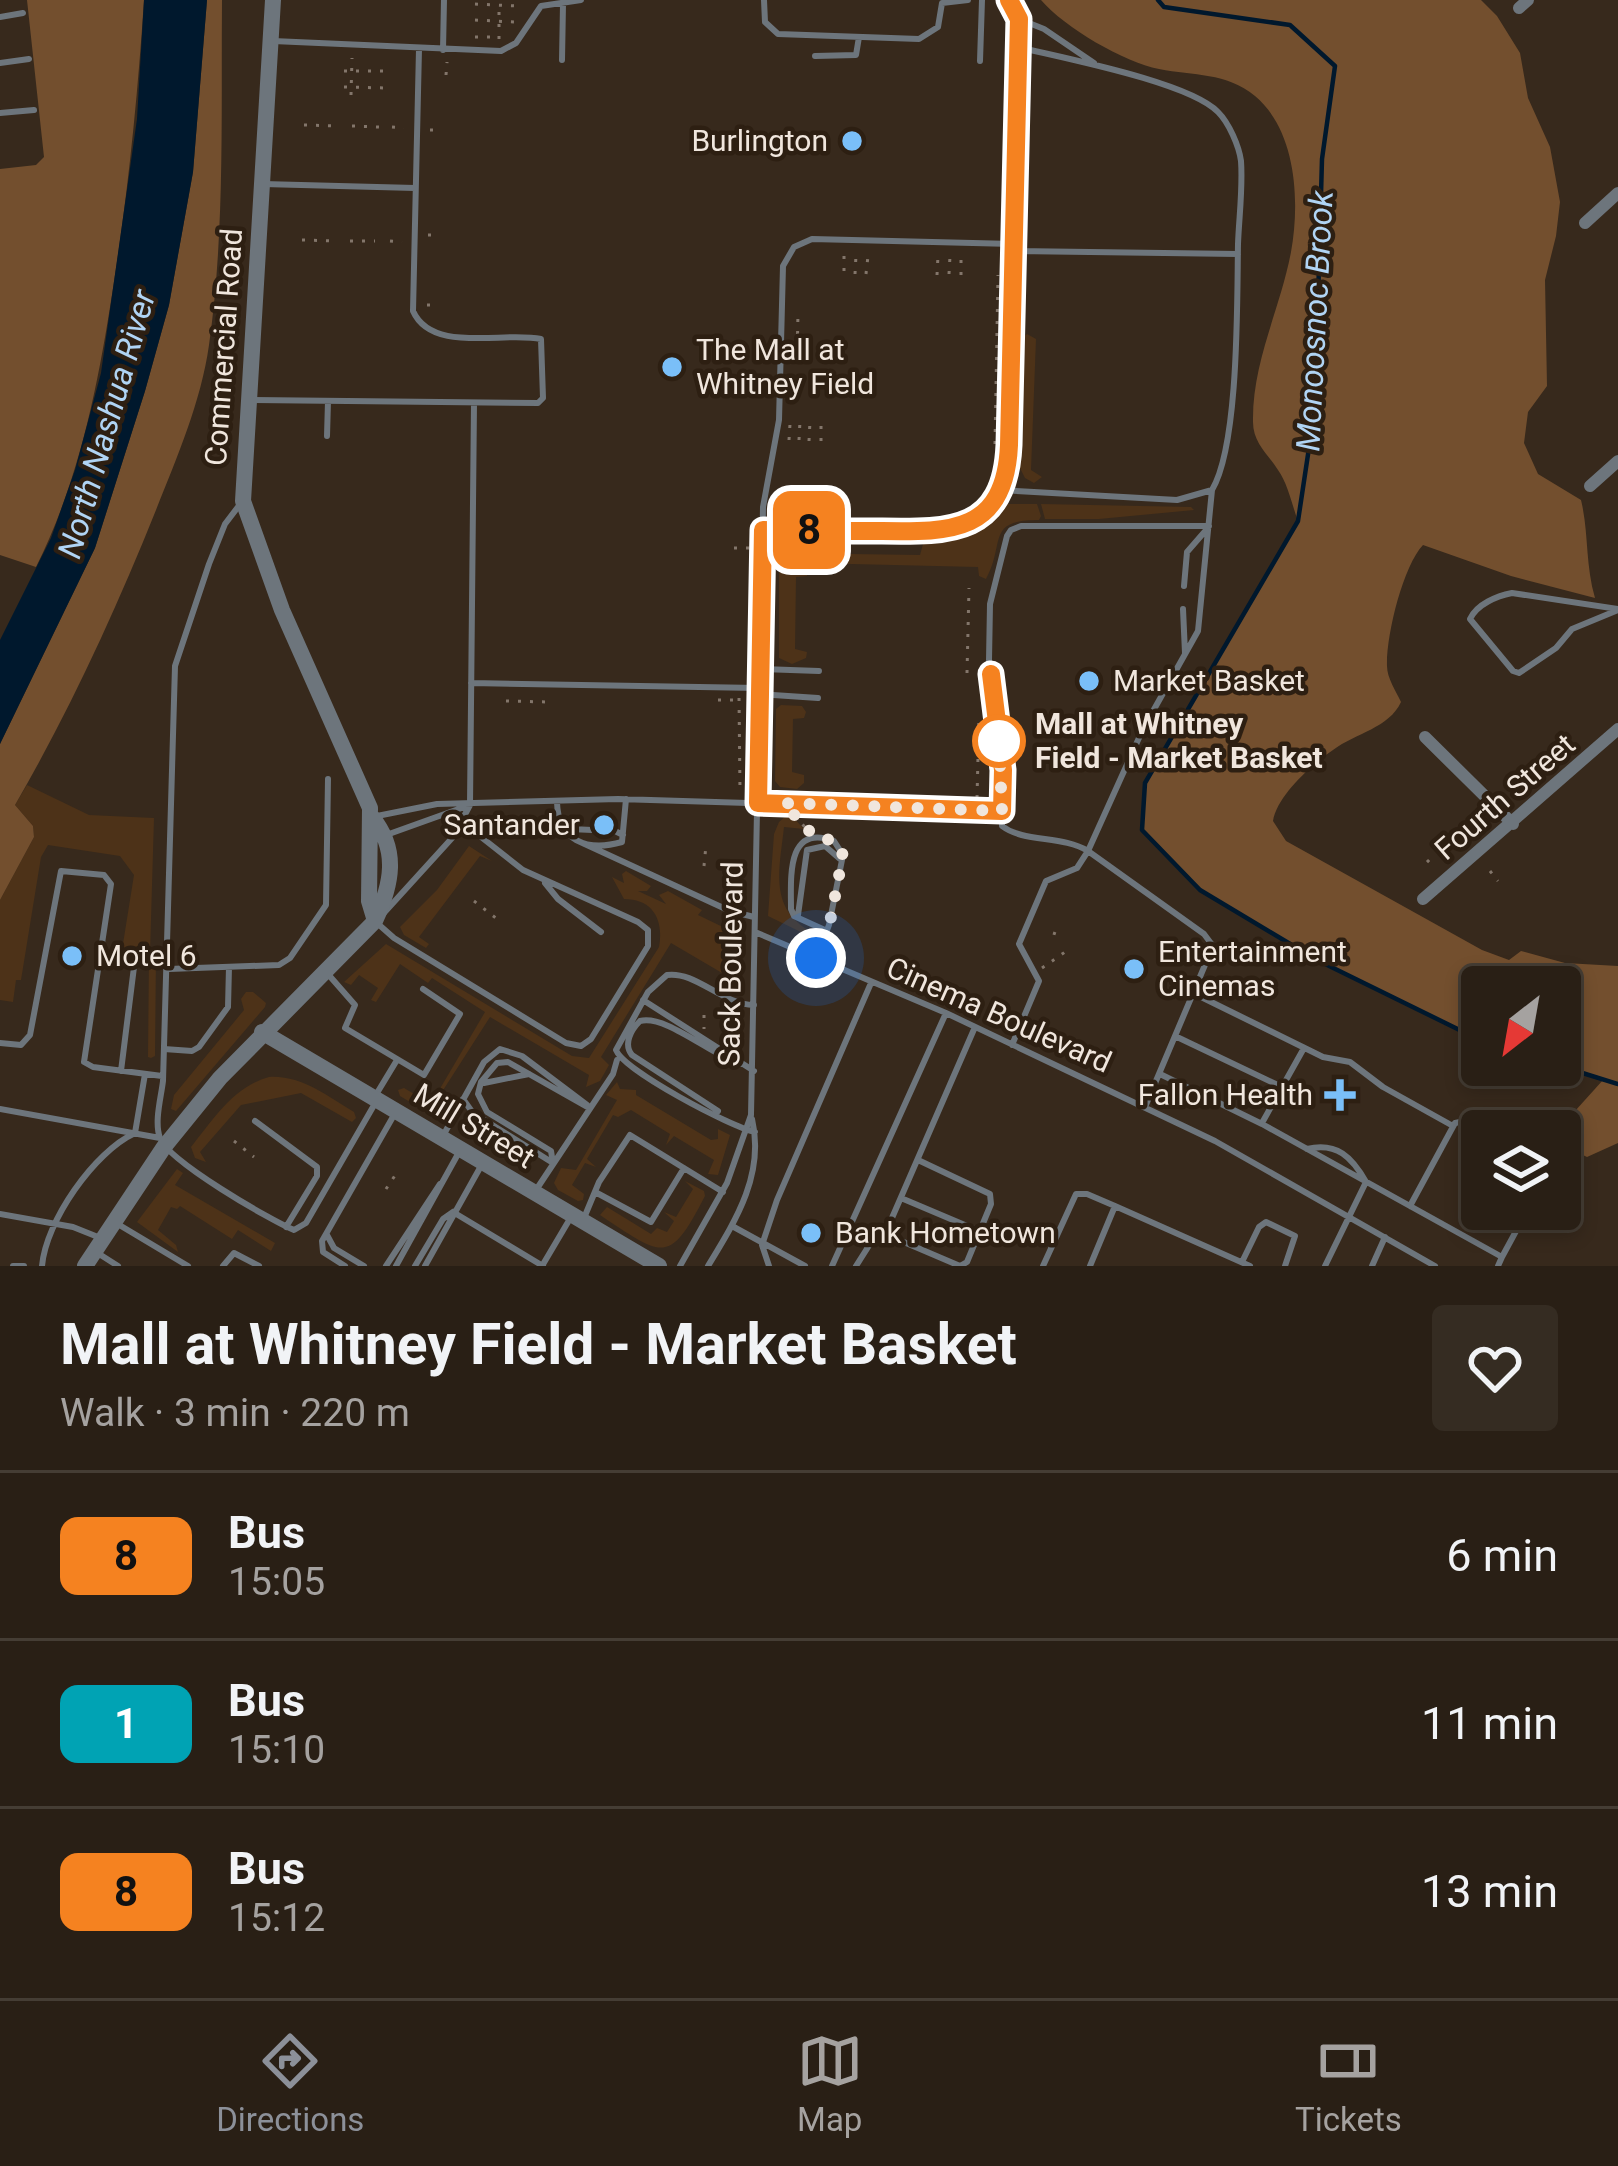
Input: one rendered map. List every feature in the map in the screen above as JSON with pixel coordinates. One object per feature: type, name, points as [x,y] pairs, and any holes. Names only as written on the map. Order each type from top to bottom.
[{"type":"street","name":"Commercial Road","points":[[273,0],[243,501],[282,610],[372,817],[378,837],[369,901],[375,921]]},
{"type":"street","points":[[1585,223],[1618,193]]},
{"type":"street","points":[[1590,486],[1618,461]]},
{"type":"street","name":"Fourth Street","points":[[1423,899],[1618,730]]},
{"type":"street","points":[[1425,737],[1513,824]]},
{"type":"street","points":[[94,1252],[162,1143],[262,1032],[375,921]]},
{"type":"street","name":"Mill Street","points":[[262,1032],[659,1266]]},
{"type":"lane","points":[[442,50],[444,0]]},
{"type":"lane","points":[[270,41],[498,51],[516,43],[541,6],[581,0]]},
{"type":"lane","points":[[764,0],[765,22],[778,34],[926,38],[938,27],[943,3],[968,0]]},
{"type":"lane","points":[[980,61],[982,0]]},
{"type":"lane","points":[[763,530],[946,532],[976,519],[999,490],[1008,458],[1019,19],[1009,0]]},
{"type":"lane","points":[[562,60],[563,4]]},
{"type":"lane","points":[[0,17],[23,13]]},
{"type":"lane","points":[[1019,19],[1044,28],[1102,68]]},
{"type":"lane","points":[[814,56],[854,56],[860,37]]},
{"type":"lane","points":[[1012,1045],[1039,981],[1019,944],[1046,881],[1077,868],[1088,851],[1201,615],[1212,490],[1229,436],[1241,158],[1226,120],[1203,101],[1018,47]]},
{"type":"lane","points":[[248,400],[541,402],[543,343],[538,337],[443,335],[418,322],[413,303],[419,49]]},
{"type":"lane","points":[[0,63],[29,59]]},
{"type":"lane","points":[[0,113],[34,110]]},
{"type":"lane","points":[[262,184],[416,188]]},
{"type":"lane","name":"Sack Boulevard","points":[[680,1266],[723,1192],[751,1115],[762,548],[765,485],[779,420],[782,274],[790,252],[817,239],[1013,248]]},
{"type":"lane","points":[[1013,248],[1238,254]]},
{"type":"lane","points":[[327,436],[328,400]]},
{"type":"lane","points":[[462,822],[512,863],[638,922],[650,936],[595,1034],[580,1046],[398,941],[375,921],[431,864],[470,805],[474,403]]},
{"type":"lane","points":[[999,490],[1177,500],[1212,490]]},
{"type":"lane","points":[[162,1143],[175,667],[220,536],[243,501]]},
{"type":"lane","points":[[1145,1108],[1214,952],[1211,940],[1088,851],[1062,839],[1010,832],[1002,826],[1003,770],[989,660],[990,604],[1009,532],[1021,526],[1209,526]]},
{"type":"lane","points":[[1184,586],[1187,552],[1209,526]]},
{"type":"lane","points":[[1512,593],[1618,610],[1572,629],[1556,648],[1520,674],[1470,619],[1474,611],[1499,595],[1512,593]]},
{"type":"lane","points":[[1184,609],[1186,654]]},
{"type":"lane","points":[[759,669],[819,671]]},
{"type":"lane","points":[[471,683],[758,691],[818,698]]},
{"type":"lane","points":[[167,969],[286,962],[323,913],[327,899],[328,779]]},
{"type":"lane","points":[[372,817],[437,803],[626,799],[1002,811]]},
{"type":"lane","points":[[576,840],[622,842],[626,799]]},
{"type":"lane","points":[[557,802],[565,834],[730,911],[755,917]]},
{"type":"lane","points":[[378,837],[470,805]]},
{"type":"lane","points":[[565,834],[570,829],[623,835]]},
{"type":"lane","points":[[816,958],[827,931],[843,855],[834,841],[814,836],[802,842],[794,859],[791,909],[801,920],[827,931]]},
{"type":"lane","points":[[801,920],[796,909],[807,850],[815,845],[830,848],[839,856],[841,868]]},
{"type":"lane","points":[[0,1043],[21,1045],[30,1034],[59,876],[64,870],[104,875],[110,880],[84,1059],[90,1066],[164,1076]]},
{"type":"lane","points":[[543,879],[558,899],[601,932]]},
{"type":"lane","name":"Cinema Boulevard","points":[[755,932],[946,1013],[1215,1142],[1435,1266]]},
{"type":"lane","points":[[100,954],[127,958],[134,967],[122,1071]]},
{"type":"lane","points":[[164,1049],[192,1052],[199,1047],[228,1007],[230,967]]},
{"type":"lane","points":[[325,971],[355,1005],[345,1028],[426,1075],[460,1017],[423,989]]},
{"type":"lane","points":[[535,1194],[613,1074],[619,1039],[658,980],[677,973],[734,1004],[754,1006]]},
{"type":"lane","points":[[770,1266],[763,1240],[777,1200],[871,983]]},
{"type":"lane","points":[[1196,994],[1323,1057],[1349,1062],[1453,1126]]},
{"type":"lane","points":[[643,1000],[754,1071]]},
{"type":"lane","points":[[832,1266],[946,1013]]},
{"type":"lane","points":[[730,1121],[634,1058],[628,1042],[637,1024],[654,1019],[741,1064]]},
{"type":"lane","points":[[856,1266],[870,1244],[885,1234],[975,1027]]},
{"type":"lane","points":[[1176,1037],[1282,1088]]},
{"type":"lane","points":[[1262,1124],[1304,1048]]},
{"type":"lane","points":[[441,1138],[487,1058],[504,1049],[571,1089],[589,1108]]},
{"type":"lane","points":[[616,1054],[626,1065],[755,1132]]},
{"type":"lane","points":[[0,1109],[135,1133],[162,1143],[225,1191],[294,1230],[306,1223],[397,1060]]},
{"type":"lane","points":[[554,1163],[549,1149],[483,1109],[478,1090],[484,1077],[500,1061],[589,1108]]},
{"type":"lane","points":[[42,1266],[45,1246],[103,1153],[135,1133],[145,1074]]},
{"type":"lane","points":[[1160,1074],[1262,1124],[1500,1262],[1517,1230]]},
{"type":"lane","points":[[478,1090],[487,1081],[533,1075]]},
{"type":"lane","points":[[464,1095],[464,1105],[471,1112],[554,1163]]},
{"type":"lane","points":[[345,1266],[323,1252],[321,1244],[396,1112]]},
{"type":"lane","points":[[708,1266],[750,1182],[755,1132],[751,1115]]},
{"type":"lane","points":[[255,1121],[317,1167],[317,1177],[286,1227]]},
{"type":"lane","points":[[1410,1206],[1453,1126],[1461,1123]]},
{"type":"lane","points":[[453,1212],[543,1266],[597,1193],[630,1135],[723,1192]]},
{"type":"lane","points":[[1307,1149],[1326,1145],[1340,1152],[1354,1161],[1366,1182]]},
{"type":"lane","points":[[386,1266],[460,1150]]},
{"type":"lane","points":[[885,1234],[963,1266],[980,1231],[991,1204],[988,1191],[917,1160]]},
{"type":"lane","points":[[415,1266],[482,1163]]},
{"type":"lane","points":[[597,1193],[650,1222],[684,1168]]},
{"type":"lane","points":[[1325,1266],[1366,1182]]},
{"type":"lane","points":[[396,1266],[441,1184]]},
{"type":"lane","points":[[1043,1266],[1076,1194],[1088,1194],[1246,1264],[1259,1227],[1266,1222],[1295,1236],[1285,1266]]},
{"type":"lane","points":[[901,1198],[980,1231]]},
{"type":"lane","points":[[1090,1266],[1115,1206]]},
{"type":"lane","points":[[425,1266],[451,1224],[453,1212]]},
{"type":"lane","points":[[0,1214],[57,1224],[118,1266]]},
{"type":"lane","points":[[113,1221],[188,1266]]},
{"type":"lane","points":[[732,1226],[806,1266]]},
{"type":"lane","points":[[328,1231],[334,1248],[364,1266]]},
{"type":"lane","points":[[1372,1266],[1385,1237]]},
{"type":"lane","points":[[223,1266],[234,1252],[259,1266]]},
{"type":"lane","points":[[13,1266],[24,1266]]},
{"type":"path","points":[[476,4],[517,6]]},
{"type":"path","points":[[498,51],[500,5]]},
{"type":"path","points":[[475,20],[516,22]]},
{"type":"path","points":[[475,37],[499,38]]},
{"type":"path","points":[[351,94],[352,58]]},
{"type":"path","points":[[446,75],[447,62]]},
{"type":"path","points":[[344,71],[386,71]]},
{"type":"path","points":[[344,87],[386,88]]},
{"type":"path","points":[[304,125],[337,126]]},
{"type":"path","points":[[352,126],[379,127]]},
{"type":"path","points":[[392,127],[405,128]]},
{"type":"path","points":[[302,240],[335,241]]},
{"type":"path","points":[[350,241],[375,242]]},
{"type":"path","points":[[390,242],[404,242]]},
{"type":"path","points":[[855,274],[856,255]]},
{"type":"path","points":[[844,256],[844,274]]},
{"type":"path","points":[[866,274],[868,256]]},
{"type":"path","points":[[937,274],[938,256]]},
{"type":"path","points":[[949,274],[950,256]]},
{"type":"path","points":[[961,257],[961,274]]},
{"type":"path","points":[[995,444],[998,275]]},
{"type":"path","points":[[427,305],[438,305]]},
{"type":"path","points":[[797,358],[798,314]]},
{"type":"path","points":[[799,440],[800,421]]},
{"type":"path","points":[[809,440],[810,421]]},
{"type":"path","points":[[821,421],[821,441]]},
{"type":"path","points":[[734,548],[762,548]]},
{"type":"path","points":[[967,674],[969,588]]},
{"type":"path","points":[[718,700],[739,699],[740,791]]},
{"type":"path","points":[[506,701],[548,702]]},
{"type":"path","points":[[977,810],[980,716]]},
{"type":"path","points":[[1511,784],[1525,798]]},
{"type":"path","points":[[783,803],[814,836]]},
{"type":"path","points":[[704,866],[706,844]]},
{"type":"path","points":[[1427,860],[1440,874]]},
{"type":"path","points":[[1490,872],[1498,880]]},
{"type":"path","points":[[474,901],[501,922]]},
{"type":"path","points":[[1053,960],[1067,950]]},
{"type":"path","points":[[704,1015],[704,1031]]},
{"type":"path","points":[[234,1141],[254,1157]]},
{"type":"path","points":[[386,1190],[398,1171]]},
{"type":"shaded area","points":[[27,0],[144,0],[129,172],[103,350],[66,497],[36,567],[0,555],[0,169],[36,165],[44,157]]},
{"type":"shaded area","points":[[207,0],[222,0],[222,130],[218,260],[205,366],[180,450],[124,586],[73,697],[15,805],[33,826],[34,837],[0,900],[0,744],[95,548],[169,305],[193,172]]},
{"type":"shaded area","points":[[1041,0],[1481,0],[1520,53],[1528,98],[1550,147],[1560,202],[1545,280],[1547,386],[1528,412],[1524,443],[1538,474],[1581,500],[1595,598],[1511,576],[1423,545],[1403,585],[1389,637],[1387,671],[1401,702],[1389,718],[1305,772],[1281,801],[1273,821],[1286,841],[1482,950],[1509,960],[1521,951],[1565,963],[1618,966],[1618,1143],[1587,1157],[1581,1154],[1581,1110],[1576,1110],[1603,1080],[1581,1073],[1581,966],[1461,966],[1461,1031],[1317,960],[1204,892],[1142,830],[1145,783],[1298,521],[1278,470],[1258,442],[1253,422],[1262,357],[1291,252],[1295,190],[1280,128],[1255,96],[1221,79],[1129,59]]},
{"type":"shaded area","points":[[1027,334],[1036,339],[1031,470],[1042,477],[1034,483],[1025,478],[1018,464],[1020,340]]},
{"type":"shaded area","points":[[1004,504],[1037,504],[1041,516],[1004,529],[986,579],[979,576],[978,567],[809,563],[807,576],[796,577],[795,649],[807,652],[806,658],[792,664],[779,658],[779,553],[920,555],[923,544],[978,529]]},
{"type":"shaded area","points":[[1041,504],[1191,507],[1194,510],[1045,519]]},
{"type":"shaded area","points":[[802,706],[806,712],[804,718],[793,719],[792,772],[804,775],[797,789],[780,787],[775,781],[776,709]]},
{"type":"shaded area","points":[[27,785],[89,815],[154,818],[150,953],[156,955],[155,1056],[151,1058],[149,955],[122,950],[134,875],[120,856],[48,845],[41,857],[21,980],[16,980],[13,1002],[0,1000],[0,900],[34,837],[33,826],[15,805]]},
{"type":"shaded area","points":[[789,813],[804,829],[784,827],[780,889],[790,914],[815,934],[813,938],[768,916],[774,834]]},
{"type":"shaded area","points":[[469,846],[492,861],[480,856],[419,937],[429,944],[426,948],[404,935],[400,927],[437,890]]},
{"type":"shaded area","points":[[626,871],[651,886],[638,891],[666,904],[659,895],[668,891],[702,910],[698,915],[727,929],[739,924],[740,990],[730,992],[734,980],[671,943],[601,1057],[609,1065],[600,1081],[586,1087],[589,1075],[490,1017],[440,1095],[452,1100],[443,1117],[400,1096],[398,1090],[404,1088],[431,1104],[485,1012],[400,964],[376,1002],[371,1000],[378,988],[359,975],[351,985],[344,982],[386,944],[572,1056],[589,1058],[659,947],[660,928],[654,913],[642,903],[624,899],[612,877],[624,883]]},
{"type":"shaded area","points":[[253,992],[265,1007],[176,1111],[171,1109],[174,1095],[244,1010],[241,999]]},
{"type":"shaded area","points":[[269,1077],[292,1079],[313,1088],[354,1112],[356,1118],[352,1122],[301,1093],[241,1105],[200,1152],[206,1162],[195,1158],[191,1147],[225,1106],[245,1088]]},
{"type":"shaded area","points":[[617,1082],[620,1089],[636,1090],[636,1095],[711,1140],[718,1139],[718,1129],[730,1135],[718,1175],[708,1174],[714,1160],[674,1136],[666,1145],[670,1134],[631,1110],[613,1115],[587,1159],[596,1167],[585,1163],[572,1185],[584,1194],[583,1200],[558,1190],[554,1183],[561,1168],[576,1170],[617,1100],[606,1095]]},
{"type":"shaded area","points":[[177,1169],[183,1173],[175,1185],[275,1243],[271,1251],[238,1230],[232,1239],[180,1206],[171,1207],[158,1230],[178,1252],[137,1222]]},
{"type":"shaded area","points":[[685,1181],[705,1196],[682,1234],[663,1248],[638,1240],[600,1215],[607,1207],[651,1234],[657,1228],[667,1232],[674,1221],[664,1212],[676,1217],[693,1189]]},
{"type":"water","name":"North Nashua River","points":[[144,0],[207,0],[193,172],[169,305],[95,548],[0,744],[0,640],[51,538],[101,373],[137,119]]},
{"type":"waterway","name":"Monoosnoc Brook","points":[[1158,0],[1164,7],[1290,25],[1335,66],[1322,159],[1315,408],[1298,521],[1145,783],[1142,830],[1200,890],[1317,960],[1461,1031]]},
{"type":"waterway","name":"Monoosnoc Brook","points":[[1581,1072],[1618,1084]]},
{"type":"bus line","name":"8","points":[[991,674],[1003,770],[1002,811],[758,803],[763,530],[946,532],[981,514],[1004,479],[1009,445],[1019,19],[1009,0]]},
{"type":"place","name":"Burlington","points":[[852,141]]},
{"type":"place","name":"The Mall at Whitney Field","points":[[672,367]]},
{"type":"place","name":"Market Basket","points":[[1089,681]]},
{"type":"place","name":"Mall at Whitney Field - Market Basket","points":[[999,741]]},
{"type":"place","name":"Santander","points":[[604,825]]},
{"type":"place","name":"Motel 6","points":[[72,956]]},
{"type":"place","name":"Entertainment Cinemas","points":[[1134,969]]},
{"type":"place","name":"Fallon Health","points":[[1340,1095]]},
{"type":"place","name":"Bank Hometown","points":[[811,1233]]},
{"type":"route","points":[[816,958],[831,917],[843,855],[834,841],[814,836],[783,803],[1002,811],[999,741]]}]
